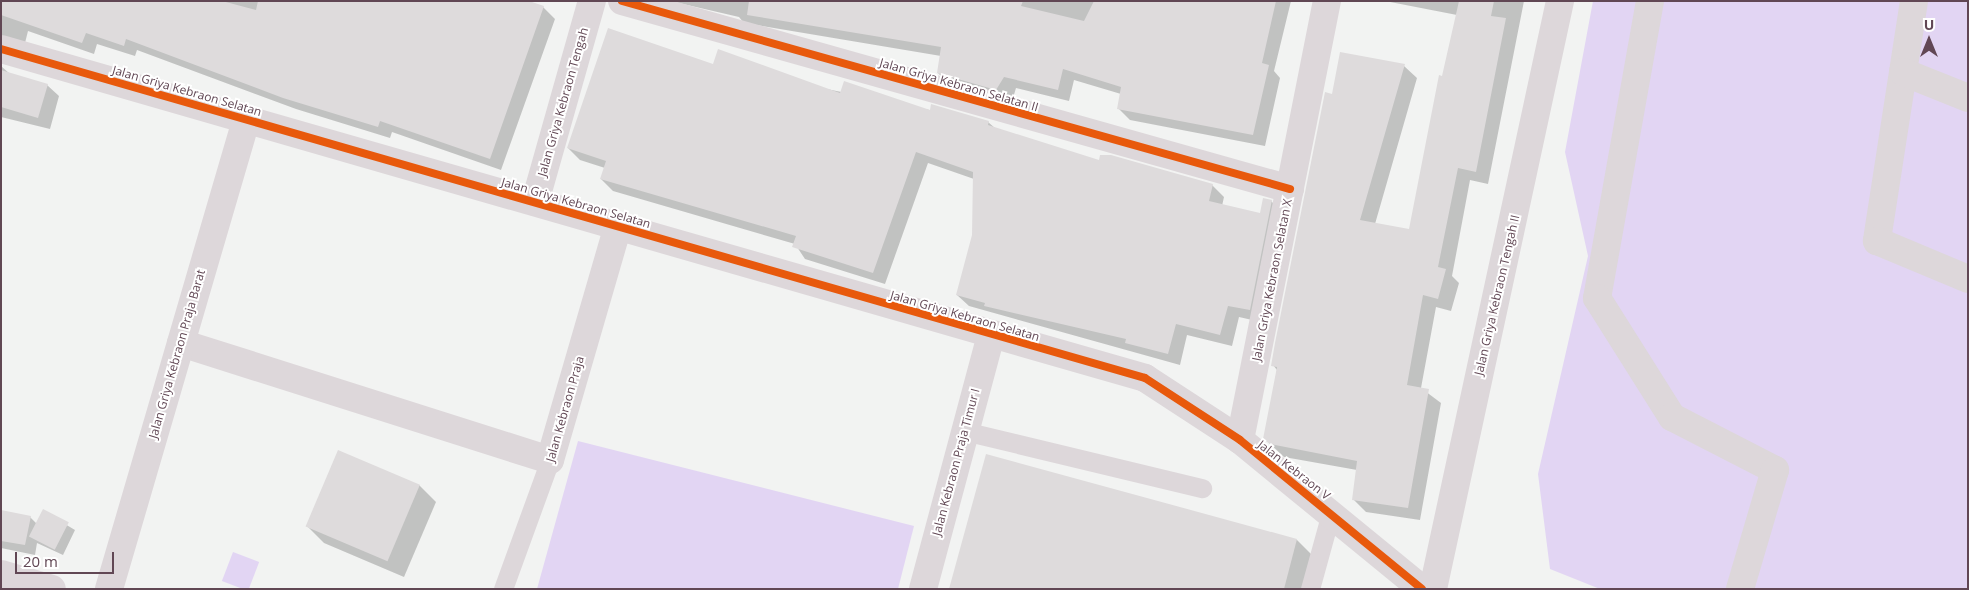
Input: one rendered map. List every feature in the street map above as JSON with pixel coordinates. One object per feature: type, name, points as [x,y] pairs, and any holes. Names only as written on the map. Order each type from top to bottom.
[{"type":"street","name":"Jalan Griya Kebraon Tengah","points":[[535,202],[592,1]]},
{"type":"street","name":"Jalan Griya Kebraon Selatan II","points":[[622,1],[1290,189]]},
{"type":"street","name":"Jalan Griya Kebraon Selatan X","points":[[1240,440],[1327,1]]},
{"type":"street","name":"Jalan Griya Kebraon Tengah II","points":[[1433,589],[1560,1]]},
{"type":"street","points":[[1650,1],[1597,298],[1672,417],[1775,470],[1740,589]]},
{"type":"street","points":[[1914,1],[1877,241],[1968,279]]},
{"type":"street","name":"Jalan Griya Kebraon Selatan","points":[[1,49],[618,226],[992,336],[1145,378]]},
{"type":"street","points":[[1903,72],[1968,98]]},
{"type":"street","name":"Jalan Griya Kebraon Praja Barat","points":[[108,589],[246,120]]},
{"type":"street","name":"Jalan Kebraon Praja","points":[[550,460],[618,226]]},
{"type":"street","name":"Jalan Kebraon Praja Timur I","points":[[923,589],[964,430],[992,336]]},
{"type":"street","points":[[181,343],[550,460]]},
{"type":"street","name":"Jalan Kebraon V","points":[[1145,378],[1240,440],[1422,589]]},
{"type":"street","points":[[1,574],[52,589]]},
{"type":"lane","points":[[964,430],[1202,488]]},
{"type":"lane","name":"Jalan Kebraon Praja","points":[[503,589],[550,460]]},
{"type":"lane","points":[[1310,589],[1331,513]]},
{"type":"shaded area","points":[[1593,1],[1968,1],[1968,589],[1600,589],[1550,569],[1538,474],[1588,256],[1565,152]]},
{"type":"shaded area","points":[[578,441],[914,526],[898,589],[537,589]]},
{"type":"shaded area","points":[[233,552],[259,562],[249,589],[243,589],[222,581]]},
{"type":"building","points":[[1,1],[222,1],[256,10],[258,1],[529,1],[544,6],[490,159],[380,121],[378,127],[283,98],[126,39],[124,46],[86,33],[82,43],[1,15]]},
{"type":"building","points":[[749,1],[1023,1],[1021,6],[1084,21],[1094,1],[1276,1],[1262,63],[1269,65],[1253,135],[1117,109],[1121,87],[1063,69],[1058,90],[1004,77],[996,90],[937,73],[941,47],[747,15]]},
{"type":"building","points":[[1459,1],[1494,1],[1491,16],[1506,18],[1476,172],[1458,168],[1438,267],[1446,269],[1438,299],[1423,295],[1407,385],[1429,389],[1408,508],[1352,500],[1357,461],[1270,444],[1263,439],[1277,367],[1271,366],[1275,343],[1325,92],[1332,94],[1340,52],[1405,64],[1360,220],[1409,229],[1439,75],[1442,76]]},
{"type":"building","points":[[608,28],[713,64],[718,49],[840,93],[844,81],[930,110],[931,104],[989,121],[988,125],[1099,160],[1100,155],[1111,155],[1213,184],[1209,201],[1260,213],[1263,198],[1272,200],[1250,310],[1228,306],[1220,335],[1176,324],[1168,354],[1125,343],[1126,339],[984,306],[985,303],[956,295],[972,235],[973,172],[916,152],[873,273],[792,247],[796,236],[600,179],[606,161],[567,148]]},
{"type":"building","points":[[1,70],[48,84],[38,118],[1,107]]},
{"type":"building","points":[[338,450],[420,485],[387,561],[306,526]]},
{"type":"building","points":[[986,454],[1297,539],[1284,589],[949,589]]},
{"type":"building","points":[[43,509],[69,522],[55,550],[29,537]]},
{"type":"building","points":[[1,510],[31,516],[25,545],[1,541]]},
{"type":"cycle path","points":[[622,1],[1290,189]]},
{"type":"cycle path","points":[[1,49],[1145,378],[1240,440],[1422,589]]}]
